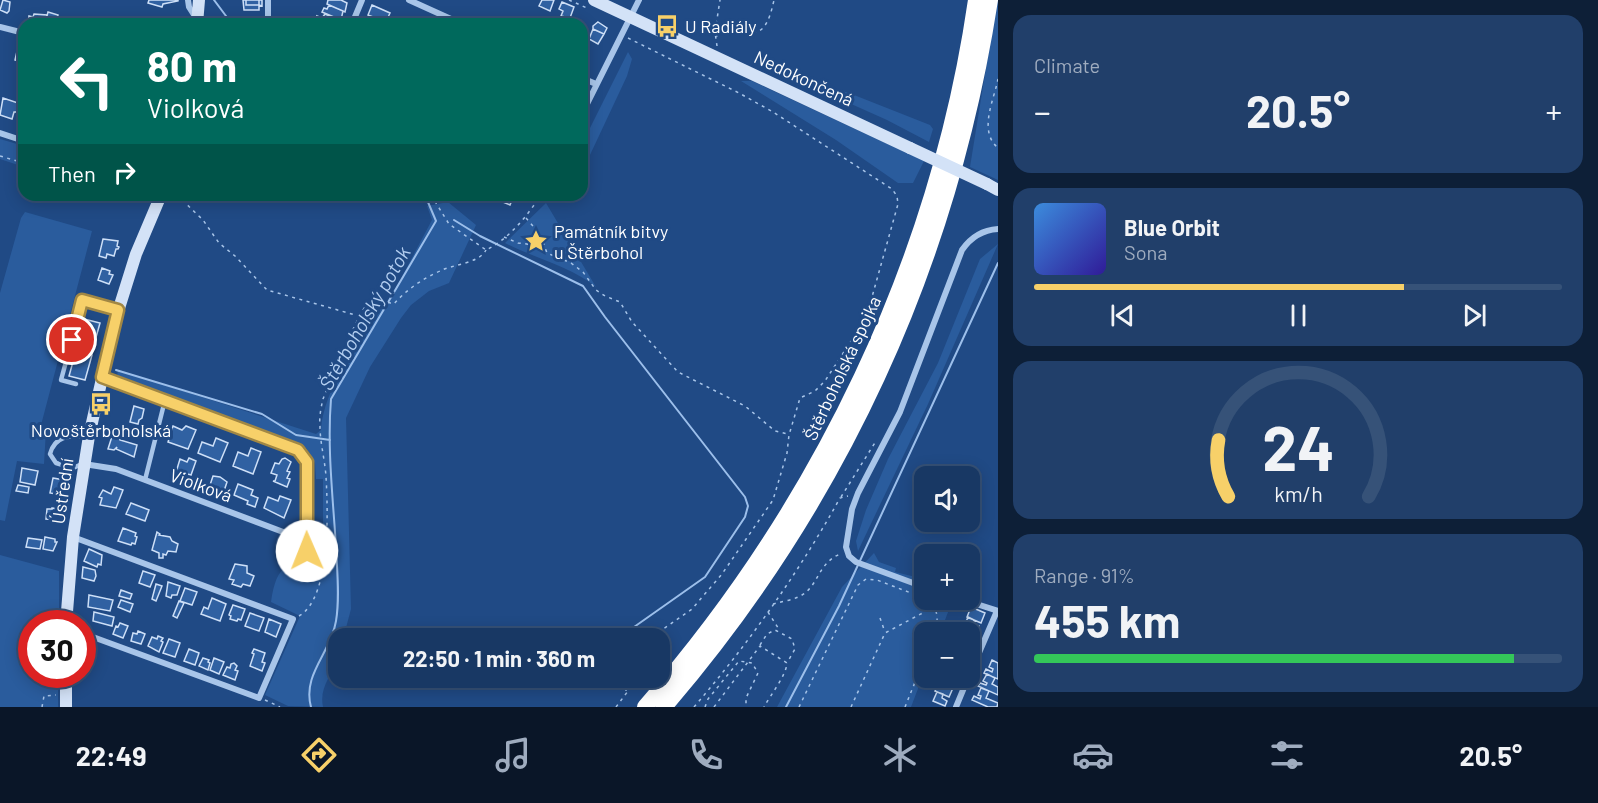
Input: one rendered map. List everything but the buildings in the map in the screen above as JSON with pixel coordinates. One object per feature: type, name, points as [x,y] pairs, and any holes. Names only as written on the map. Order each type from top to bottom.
[{"type":"highway","name":"Štěrboholská spojka","points":[[645,707],[719,616],[768,546],[814,471],[854,394],[897,296],[936,183],[957,104],[976,0]]},
{"type":"highway","name":"Štěrboholská spojka","points":[[664,707],[720,638],[791,537],[841,451],[881,371],[923,267],[951,183],[973,96],[990,0]]},
{"type":"street","points":[[188,0],[189,7],[196,18]]},
{"type":"street","points":[[198,18],[199,0]]},
{"type":"street","points":[[268,0],[268,18]]},
{"type":"street","points":[[354,18],[362,0]]},
{"type":"street","points":[[409,0],[449,18]]},
{"type":"street","name":"Nedokončená","points":[[594,0],[993,187]]},
{"type":"street","points":[[588,101],[639,0]]},
{"type":"street","points":[[0,27],[18,32]]},
{"type":"street","points":[[588,81],[596,84]]},
{"type":"street","points":[[0,133],[18,139]]},
{"type":"street","name":"Ústřední","points":[[67,610],[73,537],[83,463],[102,377],[118,310],[136,254],[159,201]]},
{"type":"street","points":[[914,583],[859,563],[847,552],[849,525],[858,493],[895,423],[962,250],[976,235],[998,229]]},
{"type":"street","points":[[102,377],[298,450],[307,462],[307,551]]},
{"type":"street","name":"Violková","points":[[83,463],[116,470],[145,480],[307,541]]},
{"type":"street","points":[[73,537],[292,619],[259,698],[96,638]]},
{"type":"street","points":[[980,605],[998,611],[980,652]]},
{"type":"street","points":[[956,707],[964,688]]},
{"type":"lane","points":[[76,384],[61,380],[82,300],[118,310]]},
{"type":"lane","points":[[145,480],[165,400]]},
{"type":"lane","points":[[83,463],[73,468],[66,467],[56,463],[50,454],[52,447],[62,437],[89,436]]},
{"type":"path","points":[[717,50],[716,36],[720,0]]},
{"type":"path","points":[[716,36],[733,31],[748,34],[762,29],[768,23],[774,0]]},
{"type":"path","points":[[621,35],[773,112],[892,189],[897,196],[898,204],[862,324],[825,381],[815,391],[800,398],[773,500],[722,574],[692,609],[665,628]]},
{"type":"path","points":[[998,79],[987,126],[992,143],[998,148]]},
{"type":"path","points":[[0,156],[18,161]]},
{"type":"path","points":[[183,201],[203,220],[219,243],[267,290],[359,316]]},
{"type":"path","points":[[435,201],[449,224],[486,250]]},
{"type":"path","points":[[292,619],[306,612],[319,585],[326,554],[326,476],[320,426],[322,401],[359,316],[369,302],[379,299],[394,304],[405,292],[441,270],[484,254],[526,218],[537,201]]},
{"type":"path","points":[[526,218],[538,232],[547,253],[571,262],[583,272],[596,290],[620,302],[632,322],[678,372],[745,406],[776,431],[789,435]]},
{"type":"path","points":[[531,245],[538,232]]},
{"type":"path","points":[[504,237],[518,243],[544,246]]},
{"type":"path","points":[[694,707],[767,612],[814,545],[875,442],[895,423]]},
{"type":"path","points":[[840,498],[858,493]]},
{"type":"path","points":[[772,604],[798,597],[806,592],[834,556],[847,552]]},
{"type":"path","points":[[799,707],[858,585],[866,579],[877,580],[914,595]]},
{"type":"path","points":[[851,707],[885,633],[928,610]]},
{"type":"path","points":[[764,707],[775,686],[785,675],[786,663],[795,649],[792,639],[781,632],[767,612]]},
{"type":"path","points":[[880,618],[885,633]]},
{"type":"path","points":[[714,707],[771,631],[781,632]]},
{"type":"path","points":[[760,646],[786,663]]},
{"type":"path","points":[[705,707],[708,699],[739,661],[748,661],[758,673],[746,698],[746,707]]},
{"type":"path","points":[[726,667],[736,665]]},
{"type":"path","points":[[905,707],[914,685]]},
{"type":"path","points":[[616,707],[630,688]]},
{"type":"path","points":[[42,707],[44,696],[66,701]]},
{"type":"path","points":[[259,698],[280,707]]},
{"type":"shaded area","points":[[998,0],[998,180],[970,167]]},
{"type":"shaded area","points":[[628,52],[632,59],[627,76],[588,159],[588,132]]},
{"type":"shaded area","points":[[796,75],[930,125],[933,129],[929,142],[887,120],[802,82]]},
{"type":"shaded area","points":[[741,81],[752,81],[924,161],[913,183],[898,183],[836,140]]},
{"type":"shaded area","points":[[0,139],[18,144],[18,165],[0,159]]},
{"type":"shaded area","points":[[448,202],[476,225],[449,283],[429,291],[411,305],[401,318],[370,367],[346,418],[351,609],[346,628],[328,628],[328,680],[324,688],[323,707],[288,706],[265,695],[300,616],[271,602],[277,579],[286,567],[301,562],[323,560],[323,479],[316,479],[315,463],[306,448],[117,377],[118,370],[316,434],[321,430],[328,398],[344,364],[381,300],[388,303],[432,220],[427,206]]},
{"type":"shaded area","points":[[546,203],[596,287],[575,273],[505,243]]},
{"type":"shaded area","points":[[25,212],[92,231],[40,429],[46,430],[44,464],[17,461],[5,521],[0,520],[0,293],[21,218]]},
{"type":"shaded area","points":[[998,244],[928,404],[858,551],[856,541],[866,510],[888,459],[938,363],[980,259]]},
{"type":"shaded area","points":[[874,553],[879,562],[896,568],[895,572],[914,577],[914,610],[949,610],[944,622],[914,622],[914,688],[918,688],[911,707],[777,707],[842,587]]},
{"type":"shaded area","points":[[0,555],[59,571],[59,610],[18,610],[18,688],[58,688],[58,707],[0,707]]},
{"type":"waterway","name":"Štěrboholský potok","points":[[214,0],[228,18]]},
{"type":"waterway","name":"Štěrboholský potok","points":[[311,707],[310,684],[333,633],[338,603],[330,454],[331,399],[436,221],[428,201]]},
{"type":"waterway","points":[[454,220],[480,236],[583,286],[745,497],[748,506],[745,517],[705,577],[633,628]]},
{"type":"waterway","points":[[786,707],[839,606],[998,263]]},
{"type":"waterway","points":[[116,370],[262,414],[296,435],[330,440]]},
{"type":"place","name":"U Radiály","points":[[667,26]]},
{"type":"place","name":"Památník bitvy u Štěrbohol","points":[[536,241]]},
{"type":"place","name":"Novoštěrboholská","points":[[101,404]]},
{"type":"route","points":[[72,340],[82,300],[118,310],[102,377],[298,450],[307,462],[307,551]]}]
